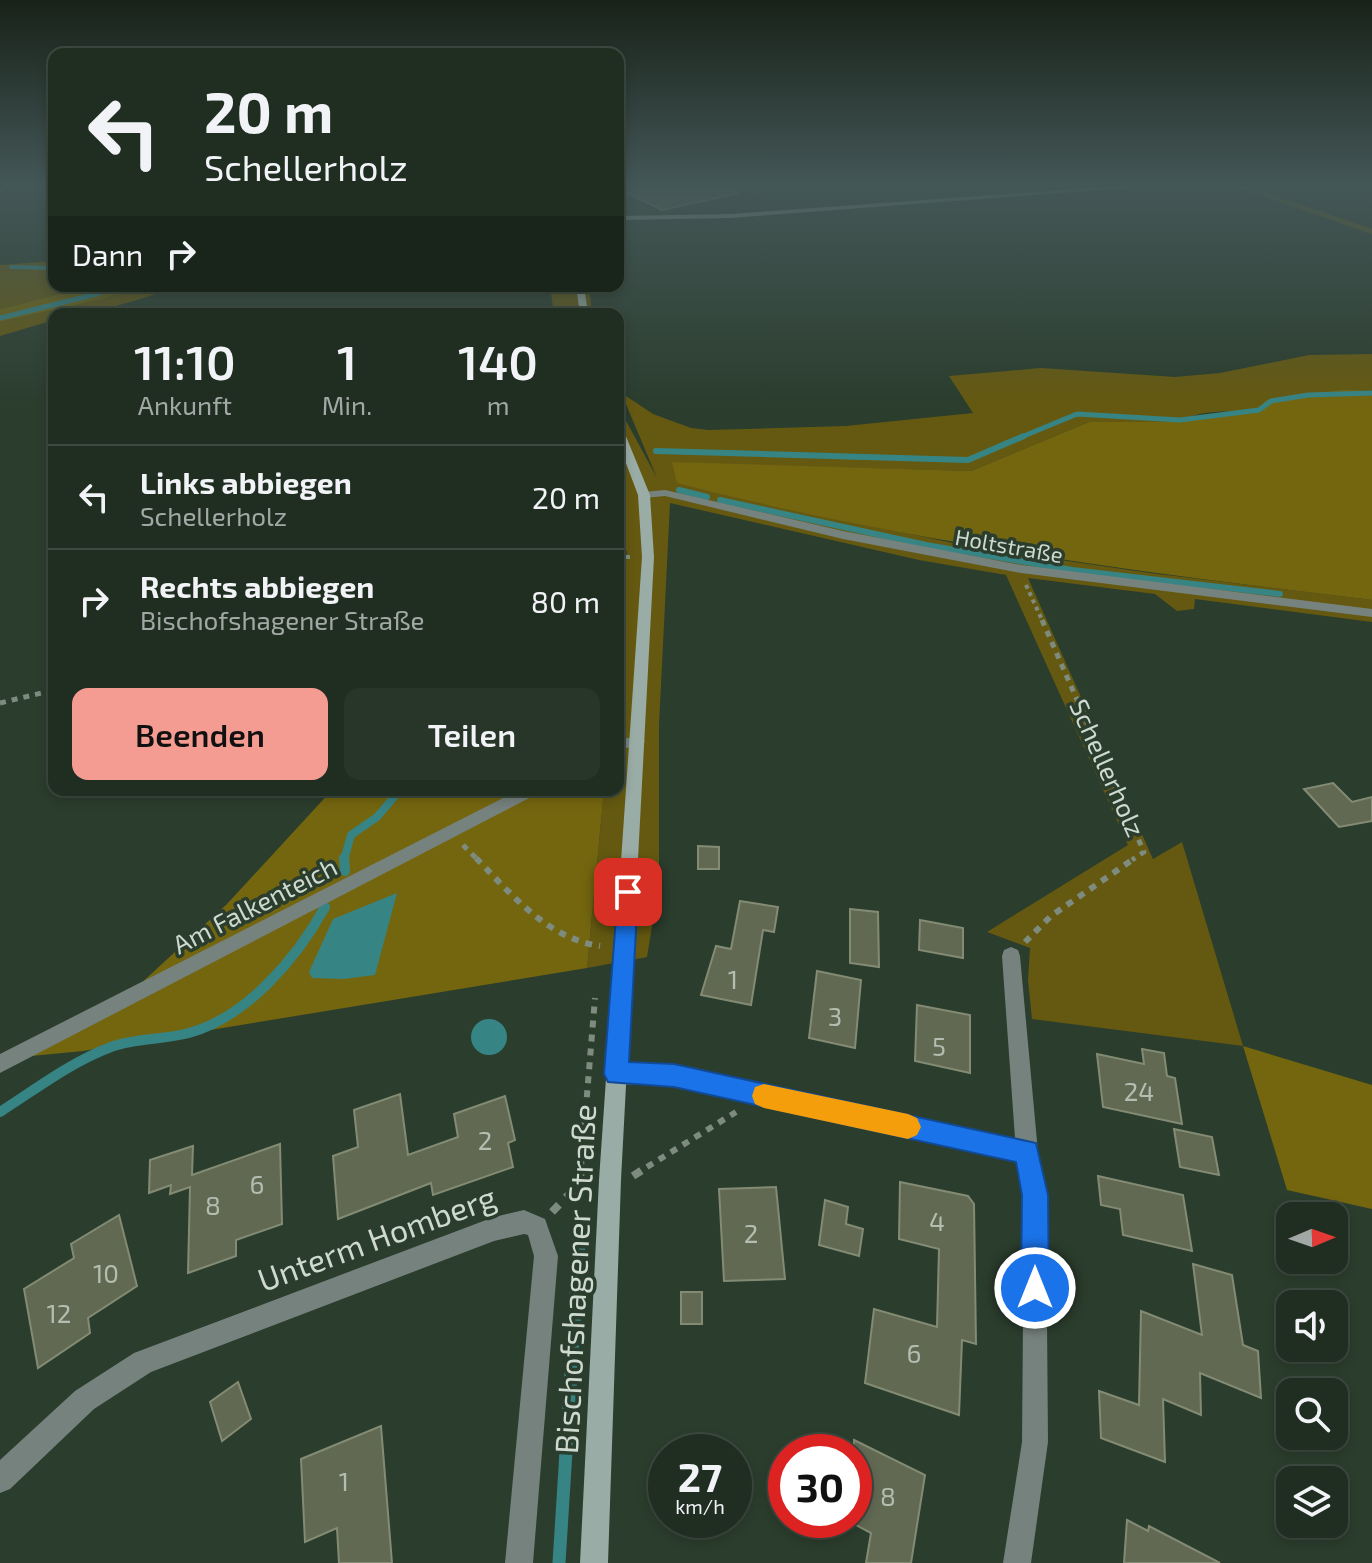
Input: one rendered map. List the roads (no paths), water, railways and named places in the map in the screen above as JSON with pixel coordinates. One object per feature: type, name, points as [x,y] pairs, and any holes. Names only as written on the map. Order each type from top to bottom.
[{"type":"street","name":"Bischofshagener Straße","points":[[594,1563],[628,743],[648,557],[644,495],[624,444]]},
{"type":"street","name":"Holtstraße","points":[[644,495],[665,493],[857,538],[1021,569],[1372,613]]},
{"type":"street","points":[[1011,956],[1027,1152],[1035,1195],[1035,1442],[1017,1563]]},
{"type":"street","points":[[616,1074],[674,1076],[1027,1152]]},
{"type":"street","name":"Unterm Homberg","points":[[0,1479],[63,1415],[104,1383],[143,1362],[494,1229],[524,1222],[537,1227],[546,1256],[519,1563]]},
{"type":"lane","name":"Am Falkenteich","points":[[0,1064],[521,796]]},
{"type":"water","points":[[397,893],[375,975],[344,979],[312,978],[309,972],[333,919]]},
{"type":"water","points":[[489,1019],[502,1024],[507,1037],[502,1050],[489,1055],[476,1050],[471,1037],[476,1024]]},
{"type":"waterway","points":[[11,267],[48,268]]},
{"type":"waterway","points":[[91,295],[105,292]]},
{"type":"waterway","points":[[91,295],[97,294]]},
{"type":"waterway","points":[[0,318],[91,295]]},
{"type":"waterway","points":[[1019,438],[1077,414],[1180,420],[1259,410],[1271,401],[1308,395],[1372,393]]},
{"type":"waterway","points":[[656,451],[968,460],[1024,436]]},
{"type":"waterway","points":[[679,490],[707,497]]},
{"type":"waterway","points":[[720,500],[926,545],[1072,570],[1280,594]]},
{"type":"waterway","points":[[344,860],[351,835],[377,817],[395,796]]},
{"type":"waterway","points":[[344,860],[345,871]]},
{"type":"waterway","points":[[0,1112],[96,1053],[130,1042],[189,1033],[231,1014],[285,965],[325,907]]},
{"type":"waterway","points":[[559,1563],[580,1229]]}]
